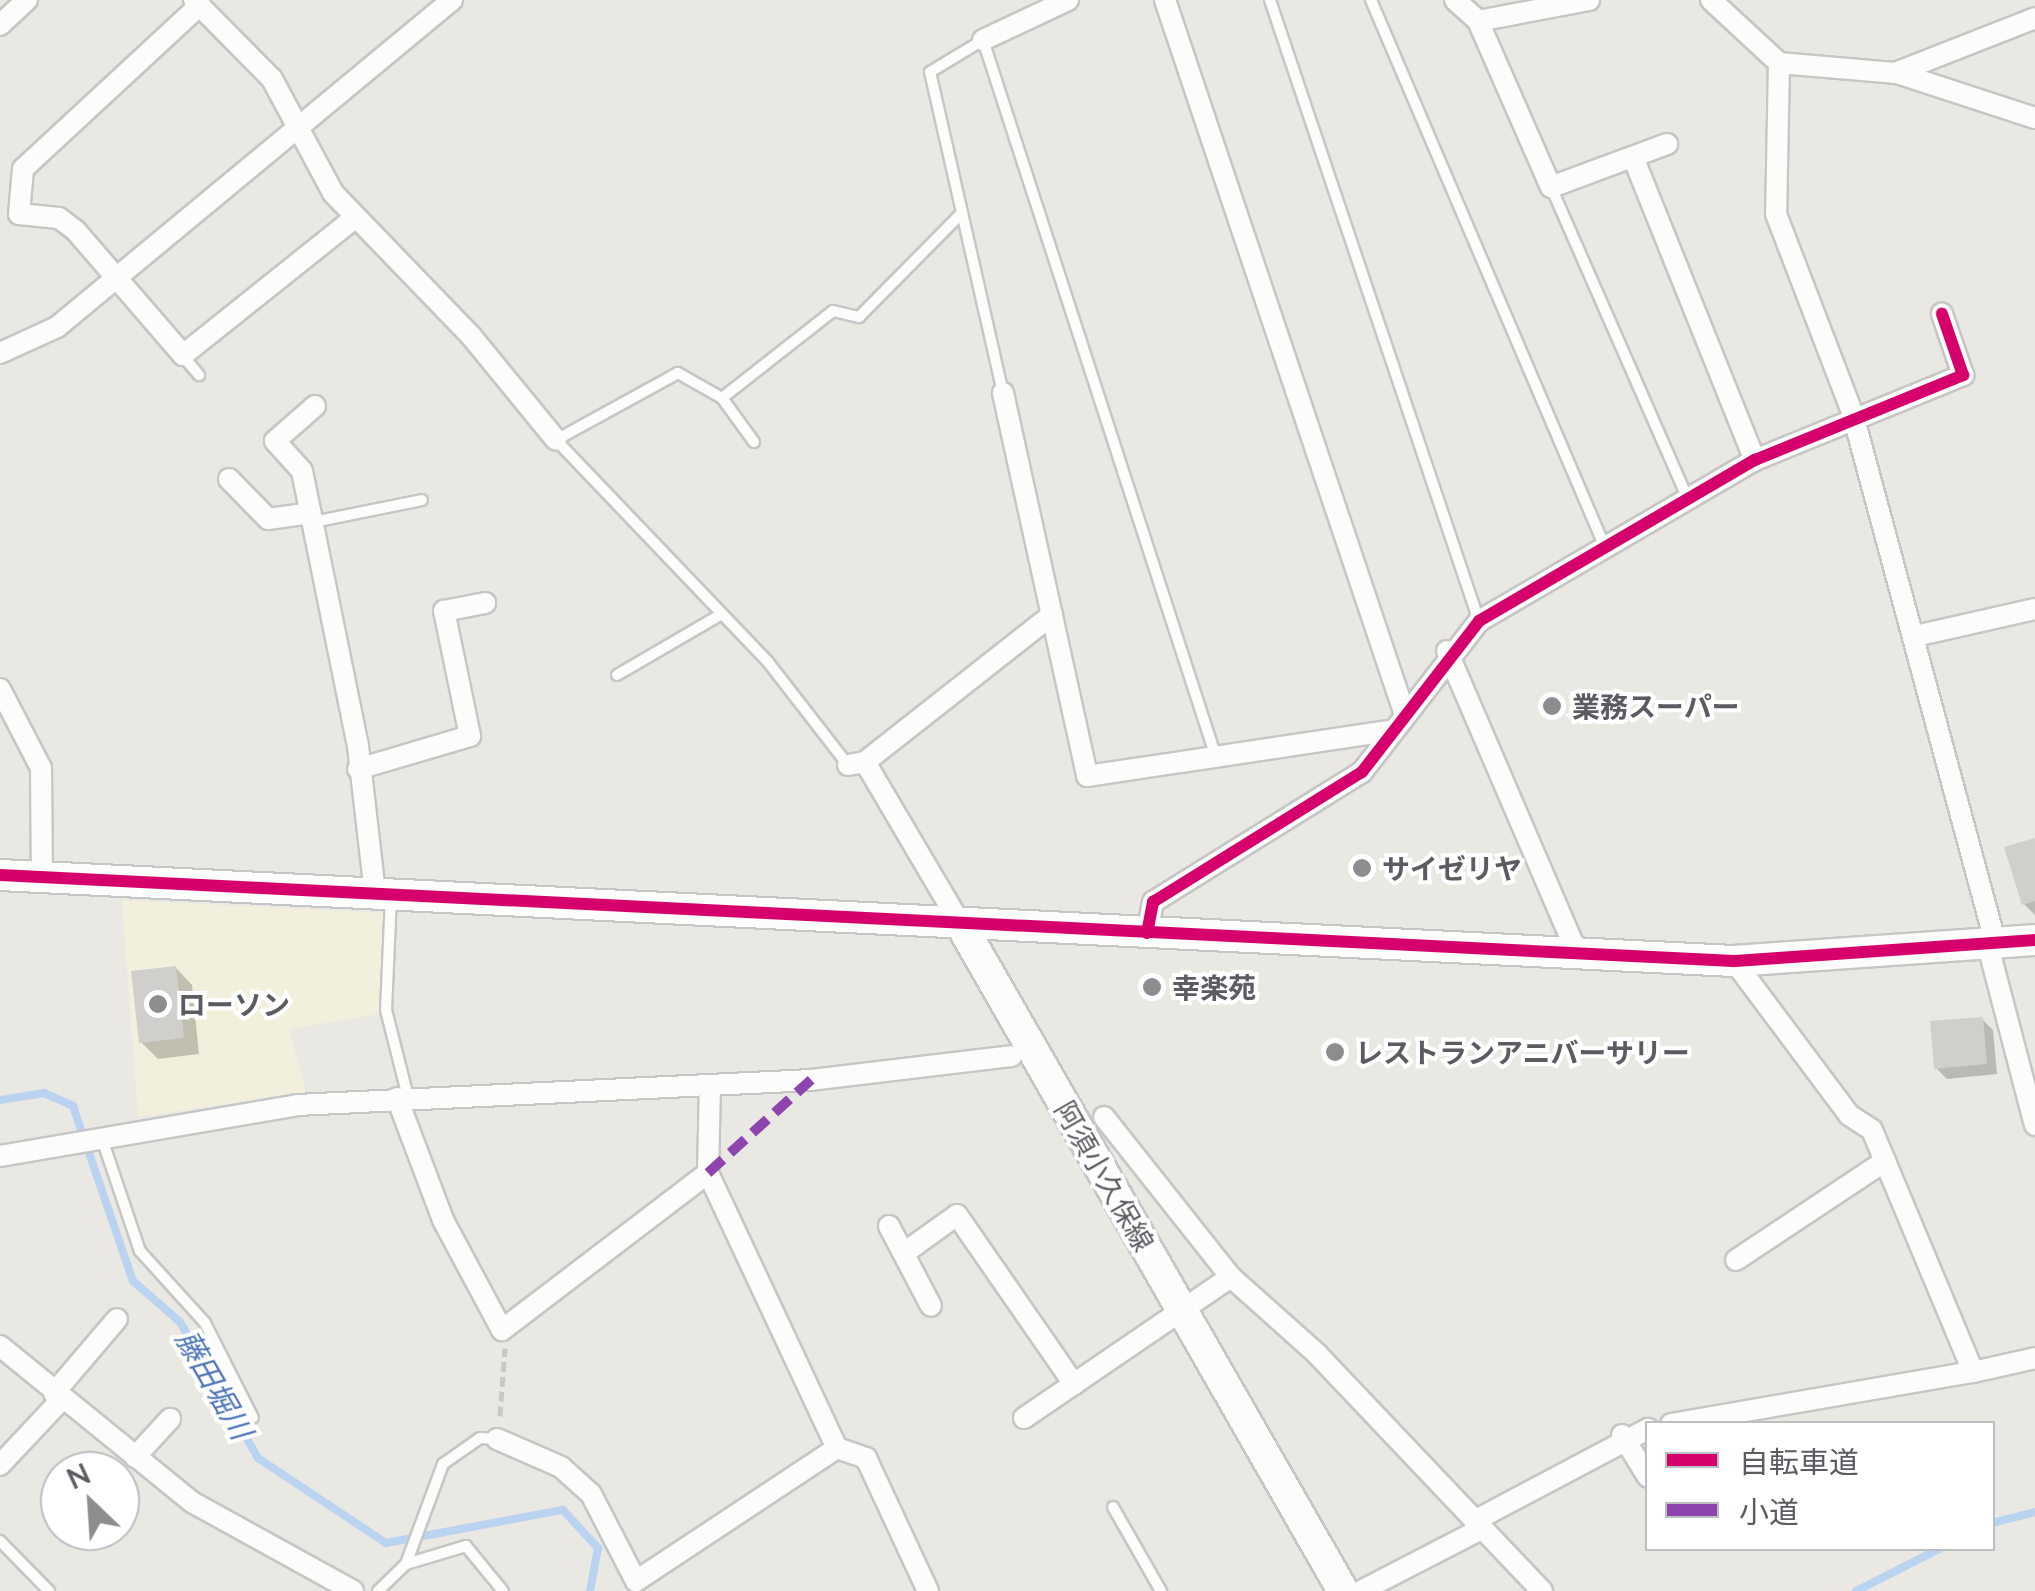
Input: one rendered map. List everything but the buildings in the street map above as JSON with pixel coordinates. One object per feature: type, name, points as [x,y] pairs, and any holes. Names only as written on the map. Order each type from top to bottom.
[{"type":"street","points":[[0,25],[27,0]]},
{"type":"street","points":[[983,40],[1068,0]]},
{"type":"street","points":[[1165,0],[1399,723]]},
{"type":"street","points":[[1455,0],[1478,20],[1551,187],[1667,144]]},
{"type":"street","points":[[1478,20],[1588,0]]},
{"type":"street","points":[[1711,0],[1779,63],[1894,73],[2035,118]]},
{"type":"street","points":[[0,353],[57,327],[122,275],[299,118],[446,2]]},
{"type":"street","points":[[356,217],[182,355],[122,275],[60,218],[9,213],[23,168],[197,3],[245,44],[299,118],[333,194],[356,217],[556,440]]},
{"type":"street","points":[[1894,73],[2035,18]]},
{"type":"street","points":[[1779,63],[1776,214],[1853,415],[1915,636],[2035,1125]]},
{"type":"street","points":[[1633,157],[1755,460]]},
{"type":"street","points":[[1147,934],[1152,902],[1354,779],[1399,723],[1448,651],[1479,621],[1686,495],[1853,415],[1963,375],[1942,314]]},
{"type":"street","points":[[1002,393],[1086,776],[1216,758],[1399,723]]},
{"type":"street","points":[[315,406],[275,442],[302,471],[383,895]]},
{"type":"street","points":[[230,479],[268,519],[312,518]]},
{"type":"street","points":[[358,770],[470,736],[444,611],[485,604]]},
{"type":"street","points":[[1915,636],[2035,609]]},
{"type":"street","points":[[856,763],[1052,614]]},
{"type":"street","points":[[1448,651],[1577,953]]},
{"type":"street","points":[[0,689],[41,768],[42,878]]},
{"type":"street","name":"阿須小久保線","points":[[856,763],[960,923],[1343,1591]]},
{"type":"street","points":[[0,876],[1734,960],[1992,946],[2035,940]]},
{"type":"street","points":[[1734,960],[1825,1085],[1872,1130],[1973,1372]]},
{"type":"street","points":[[0,1156],[91,1137],[403,1097],[710,1087],[1012,1056]]},
{"type":"street","points":[[710,1087],[708,1173],[836,1448],[866,1458],[928,1591]]},
{"type":"street","points":[[403,1097],[443,1220],[502,1330],[708,1173]]},
{"type":"street","points":[[1104,1117],[1231,1278],[1318,1354],[1542,1591]]},
{"type":"street","points":[[1736,1260],[1884,1162]]},
{"type":"street","points":[[904,1253],[957,1215],[1074,1384]]},
{"type":"street","points":[[890,1226],[931,1306]]},
{"type":"street","points":[[1024,1418],[1231,1278]]},
{"type":"street","points":[[0,1465],[117,1319]]},
{"type":"street","points":[[0,1346],[127,1451]]},
{"type":"street","points":[[1688,1421],[2035,1358]]},
{"type":"street","points":[[140,1452],[170,1419]]},
{"type":"street","points":[[1362,1591],[1622,1435],[1645,1430]]},
{"type":"street","points":[[1622,1435],[1645,1472]]},
{"type":"street","points":[[497,1438],[561,1466],[591,1494],[638,1586],[836,1448]]},
{"type":"street","points":[[140,1461],[192,1502],[353,1591]]},
{"type":"lane","points":[[1270,0],[1479,621]]},
{"type":"lane","points":[[1371,0],[1604,544]]},
{"type":"lane","points":[[1002,393],[930,72],[983,40],[1216,758]]},
{"type":"lane","points":[[1551,187],[1686,495]]},
{"type":"lane","points":[[722,398],[833,310],[858,317],[960,214]]},
{"type":"lane","points":[[182,355],[199,374]]},
{"type":"lane","points":[[754,442],[722,398],[678,373],[556,440],[722,614],[856,763]]},
{"type":"lane","points":[[312,518],[422,500]]},
{"type":"lane","points":[[617,675],[722,614]]},
{"type":"lane","points":[[383,895],[386,1010],[403,1097]]},
{"type":"lane","points":[[91,1137],[140,1252],[205,1323],[253,1418]]},
{"type":"lane","points":[[406,1564],[443,1464],[480,1438],[497,1438]]},
{"type":"lane","points":[[1113,1507],[1161,1591]]},
{"type":"lane","points":[[0,1542],[49,1591]]},
{"type":"lane","points":[[378,1591],[406,1564],[466,1546],[503,1591]]},
{"type":"path","points":[[497,1438],[502,1330]]},
{"type":"shaded area","points":[[122,900],[384,913],[379,1014],[289,1029],[306,1092],[138,1117]]},
{"type":"waterway","name":"藤田堀川","points":[[0,1100],[44,1093],[73,1106],[133,1281],[180,1322],[258,1458],[386,1543],[563,1510],[598,1548],[590,1591]]},
{"type":"waterway","name":"藤田堀川","points":[[1995,1522],[2035,1512]]},
{"type":"waterway","name":"藤田堀川","points":[[1856,1591],[1935,1551]]},
{"type":"marked path","points":[[708,1173],[811,1080]]},
{"type":"cycle path","points":[[1147,933],[1153,902],[1362,772],[1479,621],[1755,460],[1963,375],[1942,314]]},
{"type":"cycle path","points":[[0,875],[1734,961],[2035,940]]},
{"type":"place","name":"業務スーパー","points":[[1552,706]]},
{"type":"place","name":"サイゼリヤ","points":[[1362,868]]},
{"type":"place","name":"幸楽苑","points":[[1152,987]]},
{"type":"place","name":"ローソン","points":[[158,1004]]},
{"type":"place","name":"レストランアニバーサリー","points":[[1335,1052]]}]
